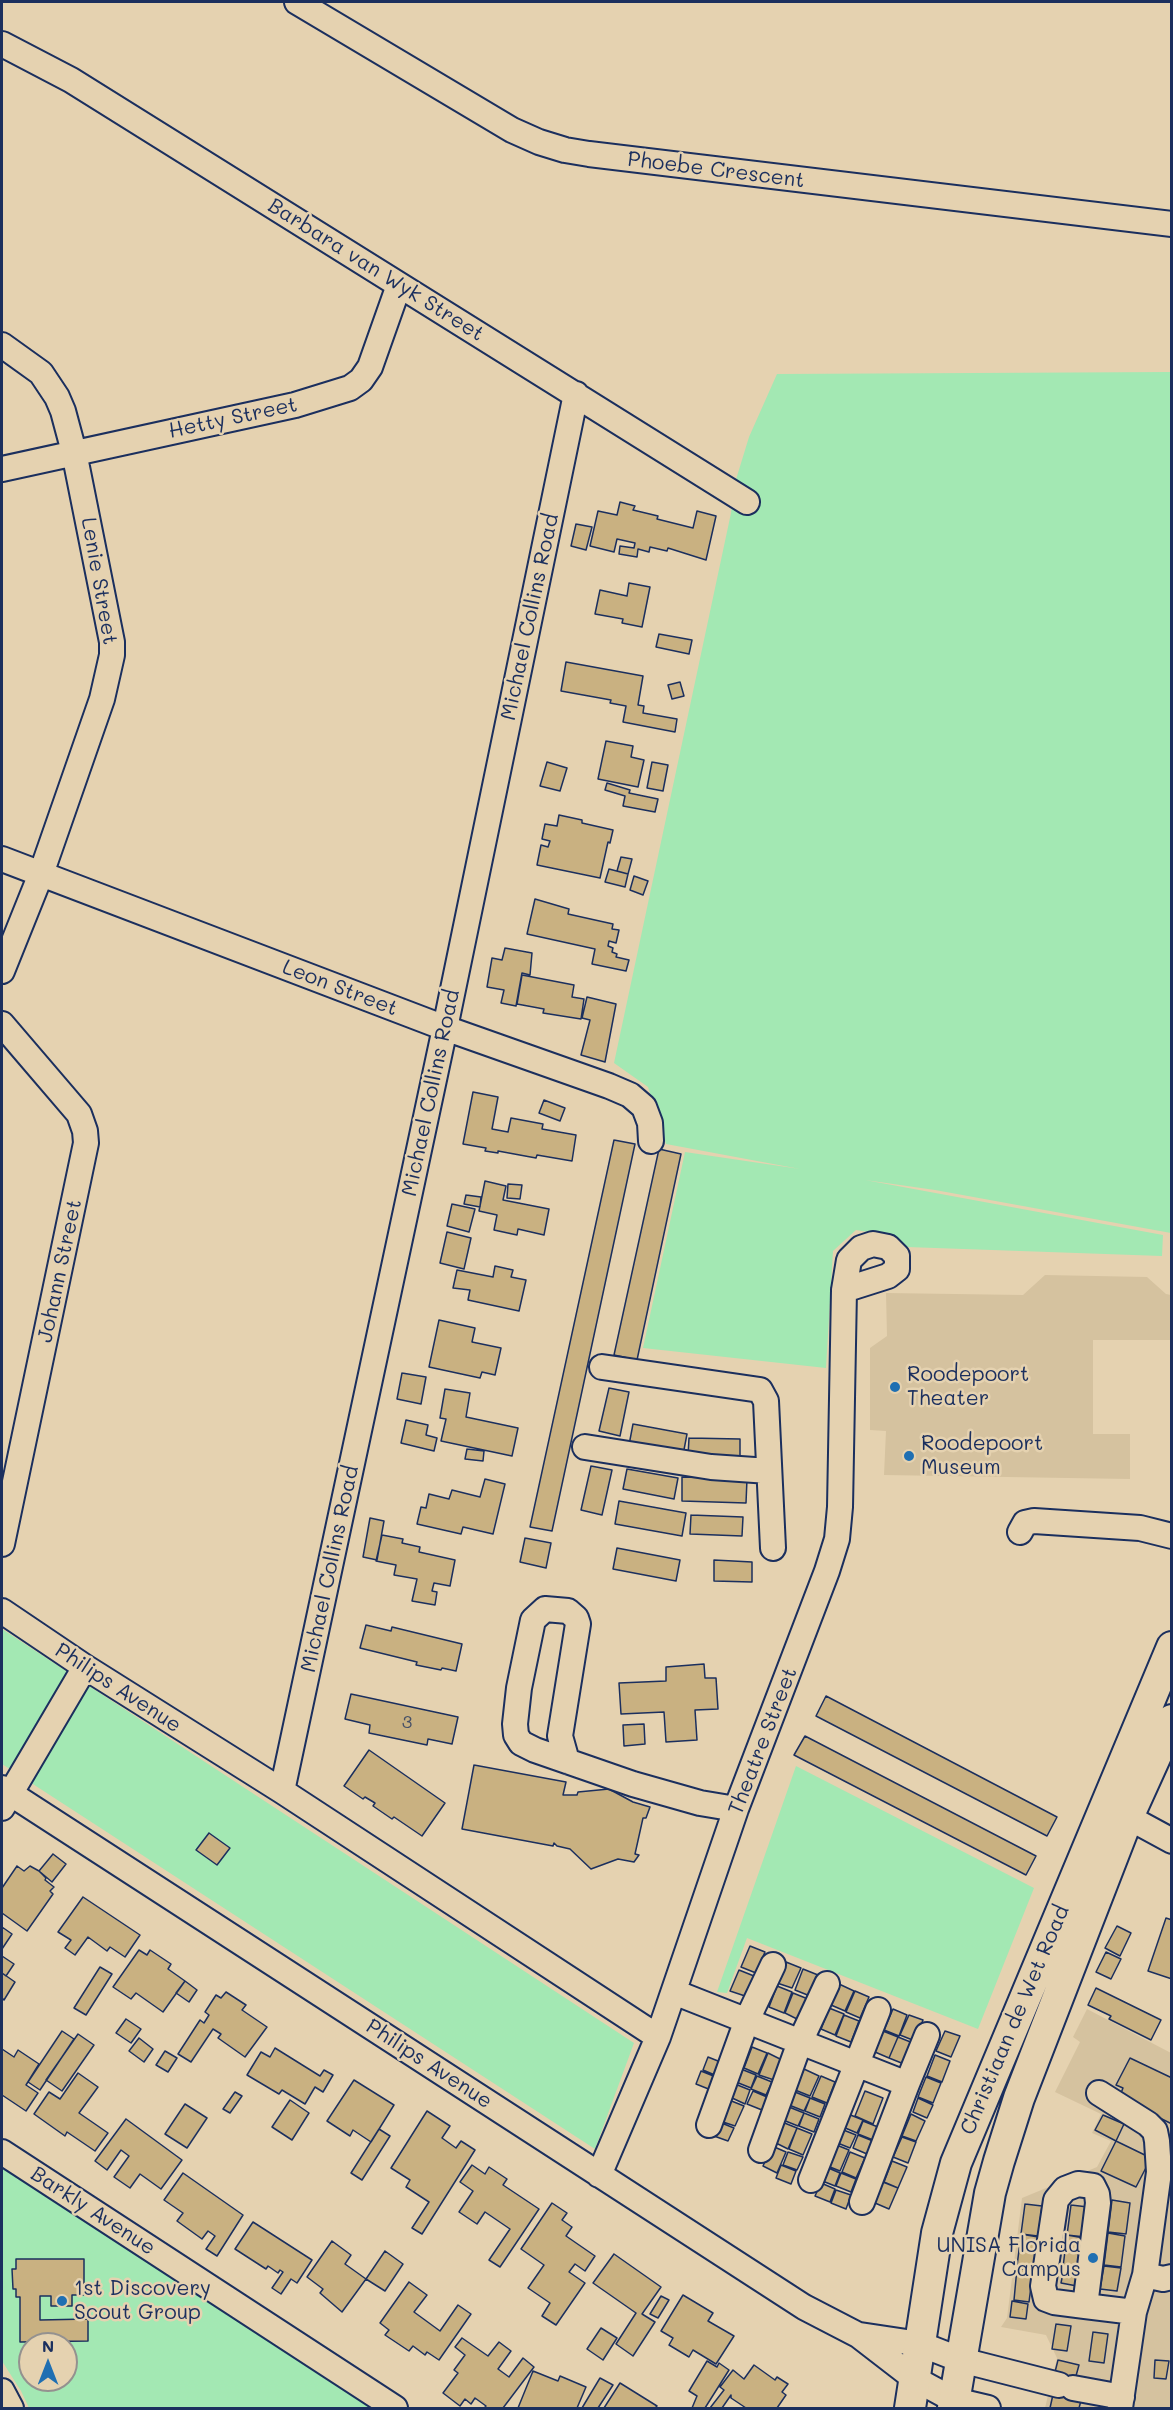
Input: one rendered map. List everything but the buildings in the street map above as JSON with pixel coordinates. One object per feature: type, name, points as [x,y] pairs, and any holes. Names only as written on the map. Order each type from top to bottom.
[{"type":"main road","name":"Christiaan de Wet Road","points":[[953,2404],[990,2193],[999,2161],[1172,1647]]},
{"type":"main road","name":"Christiaan de Wet Road","points":[[910,2409],[938,2233],[957,2163],[1117,1811],[1172,1720]]},
{"type":"street","name":"Phoebe Crescent","points":[[297,2],[512,130],[565,150],[1172,224]]},
{"type":"street","name":"Barbara van Wyk Street","points":[[2,44],[70,80],[747,502]]},
{"type":"street","name":"Hetty Street","points":[[2,469],[296,405],[350,388],[361,380],[370,367],[399,285]]},
{"type":"street","name":"Lenie Street","points":[[2,345],[28,362],[50,385],[63,411],[74,452],[110,627],[112,655],[102,699],[41,874],[2,971]]},
{"type":"street","name":"Michael Collins Road","points":[[282,1791],[445,1028],[576,394]]},
{"type":"street","name":"Leon Street","points":[[2,859],[445,1028],[630,1095],[644,1107],[650,1123],[651,1141]]},
{"type":"street","name":"Johann Street","points":[[2,1024],[79,1114],[85,1131],[86,1143],[2,1544]]},
{"type":"street","name":"Theatre Street","points":[[599,2175],[658,2037],[736,1809],[827,1571],[837,1539],[840,1507],[844,1290]]},
{"type":"street","points":[[602,1367],[760,1390],[766,1401],[773,1548]]},
{"type":"street","points":[[585,1447],[711,1467],[769,1471]]},
{"type":"street","points":[[1020,1532],[1025,1523],[1034,1521],[1151,1529],[1172,1536]]},
{"type":"street","points":[[567,1761],[560,1736],[578,1624],[576,1618],[568,1611],[545,1610],[534,1620],[519,1688],[515,1724],[516,1735],[521,1743],[567,1761],[700,1803],[736,1809]]},
{"type":"street","name":"Philips Avenue","points":[[2,1611],[658,2037]]},
{"type":"street","points":[[5,1797],[85,1667]]},
{"type":"street","name":"Philips Avenue","points":[[5,1797],[804,2307],[858,2335],[915,2379],[953,2404],[988,2409]]},
{"type":"street","points":[[1117,1811],[1172,1841]]},
{"type":"street","points":[[709,2125],[747,2020],[773,1965]]},
{"type":"street","points":[[761,2150],[800,2042],[827,1984]]},
{"type":"street","points":[[674,1992],[907,2084]]},
{"type":"street","points":[[811,2180],[878,2010]]},
{"type":"street","points":[[862,2202],[927,2035]]},
{"type":"street","points":[[1099,2093],[1148,2124],[1155,2131],[1158,2141],[1159,2172],[1145,2275],[1134,2312],[1121,2403]]},
{"type":"street","name":"Barkly Avenue","points":[[2,2151],[395,2409]]},
{"type":"street","points":[[1085,2306],[1098,2203],[1093,2186],[1078,2184],[1065,2189],[1056,2200],[1043,2286],[1046,2299],[1085,2306],[1134,2312]]},
{"type":"street","points":[[1145,2275],[1163,2279],[1172,2277]]},
{"type":"street","name":"Philips Avenue","points":[[858,2335],[920,2344],[961,2360],[1121,2403]]},
{"type":"street","points":[[2,2391],[11,2409]]},
{"type":"shaded area","points":[[1045,1275],[1147,1277],[1166,1294],[1171,1295],[1171,1340],[1093,1340],[1093,1434],[1130,1434],[1130,1479],[884,1475],[886,1431],[870,1430],[870,1348],[887,1336],[886,1293],[1023,1295]]},
{"type":"shaded area","name":"UNISA Florida Campus","points":[[1087,2009],[1171,2053],[1171,2408],[1045,2408],[1057,2358],[1046,2335],[1001,2327],[1007,2318],[1022,2198],[1097,2167],[1111,2141],[1092,2133],[1101,2114],[1055,2092],[1080,2042],[1073,2037]]},
{"type":"green space","points":[[1171,372],[1171,1233],[935,1190],[865,1180],[1163,1235],[1162,1256],[907,1247],[897,1237],[856,1230],[833,1251],[826,1368],[643,1348],[685,1152],[800,1169],[666,1144],[648,1087],[614,1063],[731,513],[734,486],[749,437],[777,374]]},
{"type":"green space","points":[[2,1629],[634,2043],[595,2149],[2,1764]]},
{"type":"green space","points":[[796,1766],[1034,1888],[978,2029],[747,1938],[727,1993],[717,1992]]},
{"type":"green space","points":[[2,2165],[381,2408],[29,2408],[21,2392],[78,2392],[78,2332],[18,2332],[18,2386],[2,2361]]},
{"type":"place","name":"Roodepoort Theater","points":[[895,1387]]},
{"type":"place","name":"Roodepoort Museum","points":[[909,1456]]},
{"type":"place","name":"UNISA Florida Campus","points":[[1093,2258]]},
{"type":"place","name":"1st Discovery Scout Group","points":[[62,2301]]}]
